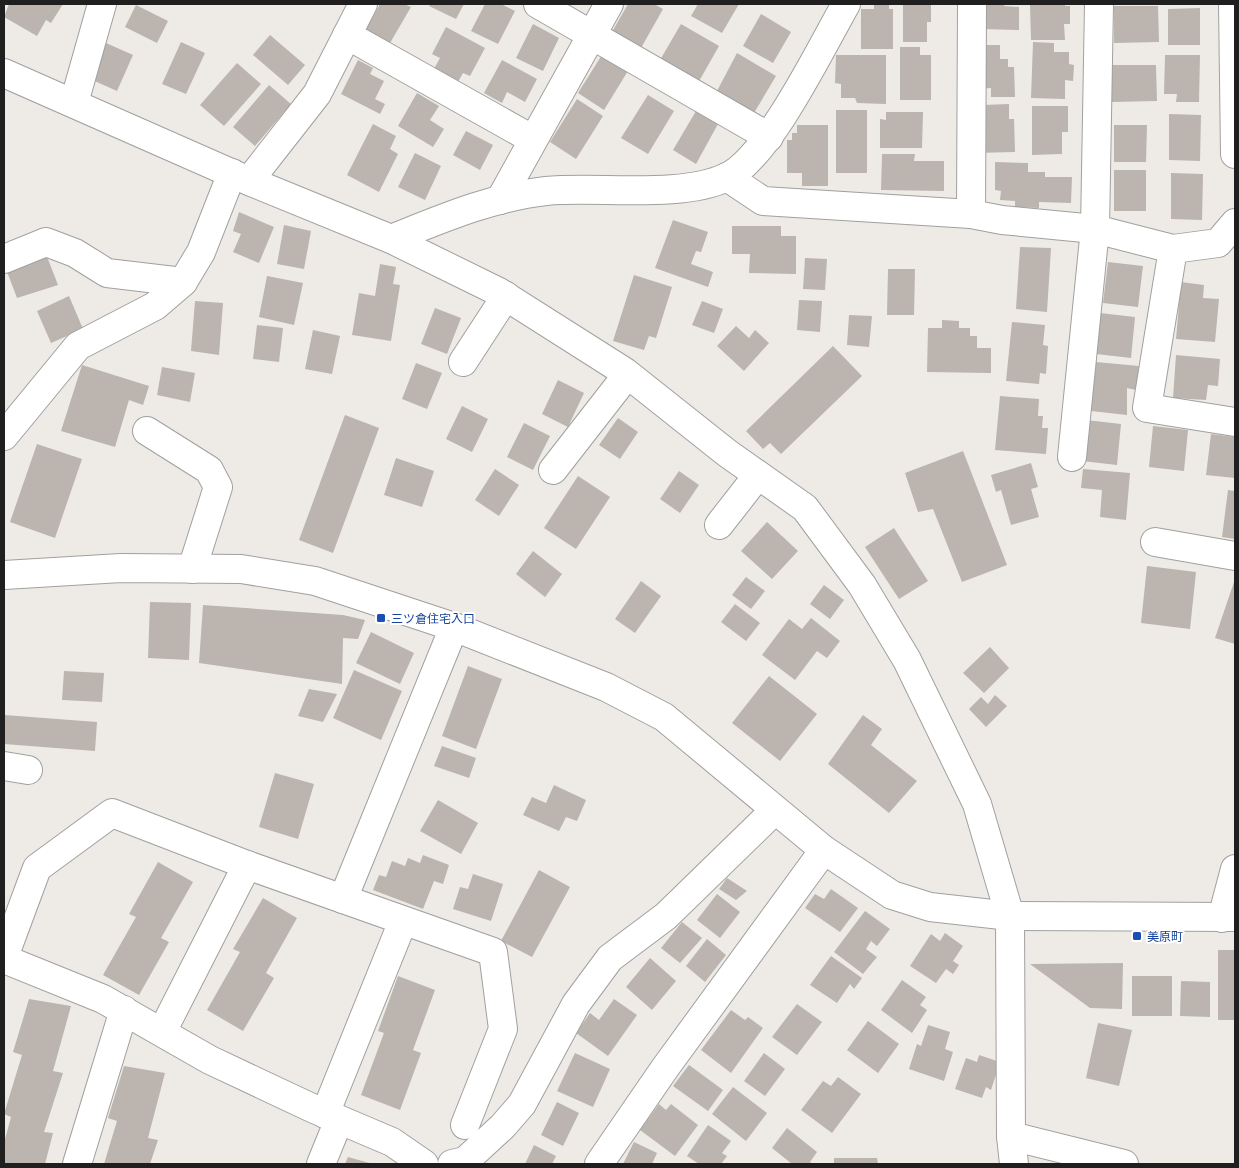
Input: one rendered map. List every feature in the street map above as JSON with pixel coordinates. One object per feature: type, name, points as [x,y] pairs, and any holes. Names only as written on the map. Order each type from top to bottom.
[{"type":"street","points":[[74,103],[102,4]]},
{"type":"street","points":[[4,436],[78,346],[155,306],[182,282],[201,252],[240,177],[317,94],[363,4]]},
{"type":"street","points":[[538,4],[769,137]]},
{"type":"street","points":[[500,200],[532,139],[609,4]]},
{"type":"street","points":[[391,240],[460,211],[500,200],[546,191],[671,188],[700,185],[727,177],[747,162],[769,137],[846,4]]},
{"type":"street","points":[[971,214],[972,4]]},
{"type":"street","points":[[1072,457],[1095,229],[1099,4]]},
{"type":"street","points":[[1233,4],[1235,154]]},
{"type":"street","points":[[347,34],[532,139]]},
{"type":"street","points":[[4,72],[240,177],[391,240],[506,296],[627,374],[758,475],[805,508],[862,585],[907,660],[978,804],[1010,916],[1011,1136],[1014,1164]]},
{"type":"street","points":[[727,177],[763,201],[971,214],[1002,220],[1095,229],[1173,250],[1218,243],[1235,224]]},
{"type":"street","points":[[4,259],[46,242],[75,253],[107,273],[182,282]]},
{"type":"street","points":[[1173,250],[1147,408],[1235,422]]},
{"type":"street","points":[[463,362],[506,296]]},
{"type":"street","points":[[553,470],[627,374]]},
{"type":"street","points":[[147,431],[209,470],[218,487],[192,569]]},
{"type":"street","points":[[719,526],[758,475]]},
{"type":"street","points":[[1154,542],[1235,556]]},
{"type":"street","points":[[4,574],[121,568],[241,569],[315,581],[454,627],[606,688],[664,718],[824,850],[892,895],[930,907],[1010,916],[1228,918],[1235,869]]},
{"type":"street","points":[[342,899],[454,627]]},
{"type":"street","points":[[452,1164],[465,1161],[522,1104],[576,1004],[610,958],[666,916],[775,810]]},
{"type":"street","points":[[424,1164],[392,1142],[332,1117],[210,1060],[103,999],[4,958],[38,868],[112,812],[248,865],[494,952],[502,1029],[465,1125]]},
{"type":"street","points":[[599,1164],[665,1068],[824,850]]},
{"type":"street","points":[[162,1032],[176,982],[206,923],[248,865]]},
{"type":"street","points":[[321,1164],[332,1117],[403,920]]},
{"type":"street","points":[[77,1164],[82,1108],[100,1047],[124,1010]]},
{"type":"street","points":[[1011,1136],[1124,1164]]},
{"type":"building","points":[[9,4],[63,4],[51,23],[46,20],[37,36],[4,17]]},
{"type":"building","points":[[380,4],[404,4],[411,7],[390,43],[366,30]]},
{"type":"building","points":[[431,4],[464,4],[456,19],[429,6]]},
{"type":"building","points":[[485,4],[501,4],[515,11],[498,44],[471,31]]},
{"type":"building","points":[[628,4],[654,4],[663,9],[641,48],[612,32]]},
{"type":"building","points":[[698,4],[739,4],[722,33],[691,16]]},
{"type":"building","points":[[874,4],[889,4],[889,9],[893,9],[893,49],[861,49],[861,9],[874,9]]},
{"type":"building","points":[[903,4],[931,4],[931,22],[927,22],[927,42],[903,42]]},
{"type":"building","points":[[981,4],[1005,4],[1004,6],[1019,7],[1019,30],[981,29]]},
{"type":"building","points":[[1030,4],[1065,4],[1065,6],[1070,6],[1070,24],[1064,24],[1065,40],[1031,40]]},
{"type":"building","points":[[136,5],[168,21],[157,43],[125,27]]},
{"type":"building","points":[[1114,6],[1158,6],[1159,42],[1114,43]]},
{"type":"building","points":[[1200,8],[1200,45],[1168,45],[1168,9]]},
{"type":"building","points":[[761,14],[791,32],[773,63],[743,46]]},
{"type":"building","points":[[533,24],[559,38],[543,71],[516,58]]},
{"type":"building","points":[[681,24],[719,46],[698,83],[660,60]]},
{"type":"building","points":[[446,27],[485,48],[470,76],[463,73],[458,82],[434,69],[440,58],[432,54]]},
{"type":"building","points":[[270,35],[305,65],[288,85],[253,55]]},
{"type":"building","points":[[181,42],[205,53],[186,94],[162,84]]},
{"type":"building","points":[[1033,42],[1054,43],[1054,52],[1069,52],[1069,64],[1074,65],[1073,81],[1065,80],[1065,99],[1031,98]]},
{"type":"building","points":[[106,43],[133,55],[117,91],[90,79]]},
{"type":"building","points":[[978,45],[1000,45],[1000,59],[1008,59],[1008,67],[1014,67],[1015,97],[991,97],[991,88],[979,89]]},
{"type":"building","points":[[900,47],[920,47],[920,55],[931,55],[931,100],[900,100]]},
{"type":"building","points":[[605,50],[631,66],[604,110],[578,93]]},
{"type":"building","points":[[737,53],[776,76],[754,113],[717,91]]},
{"type":"building","points":[[836,55],[886,55],[886,104],[857,103],[855,98],[841,98],[841,84],[835,83]]},
{"type":"building","points":[[1165,55],[1200,55],[1199,102],[1176,102],[1177,94],[1164,94]]},
{"type":"building","points":[[358,60],[373,68],[370,74],[384,81],[375,99],[385,104],[380,114],[341,94]]},
{"type":"building","points":[[502,60],[537,79],[525,102],[507,92],[502,103],[484,93]]},
{"type":"building","points":[[237,63],[261,84],[224,126],[200,105]]},
{"type":"building","points":[[1112,65],[1156,65],[1157,101],[1112,102]]},
{"type":"building","points":[[269,85],[291,104],[255,146],[233,127]]},
{"type":"building","points":[[417,93],[439,106],[430,120],[444,129],[433,147],[398,126]]},
{"type":"building","points":[[648,95],[674,111],[648,154],[621,138]]},
{"type":"building","points":[[577,99],[603,116],[576,159],[550,142]]},
{"type":"building","points":[[1009,104],[1009,119],[1014,119],[1015,152],[974,153],[983,105]]},
{"type":"building","points":[[1032,106],[1068,106],[1068,132],[1062,132],[1062,154],[1032,155]]},
{"type":"building","points":[[836,110],[867,110],[867,173],[836,173]]},
{"type":"building","points":[[696,111],[718,124],[696,164],[673,150]]},
{"type":"building","points":[[886,112],[923,112],[922,148],[880,148],[880,119],[886,120]]},
{"type":"building","points":[[1169,114],[1201,115],[1200,161],[1169,160]]},
{"type":"building","points":[[373,124],[396,136],[390,149],[398,154],[379,192],[347,175]]},
{"type":"building","points":[[797,125],[828,125],[828,186],[802,186],[802,173],[787,173],[787,140],[792,140],[792,133],[797,133]]},
{"type":"building","points":[[1114,125],[1147,125],[1146,162],[1114,162]]},
{"type":"building","points":[[466,131],[493,145],[480,170],[453,155]]},
{"type":"building","points":[[415,153],[441,166],[425,200],[398,187]]},
{"type":"building","points":[[882,154],[915,154],[914,161],[944,161],[944,191],[881,190]]},
{"type":"building","points":[[995,162],[1028,163],[1028,172],[1045,172],[1045,177],[1072,177],[1071,203],[1039,202],[1039,208],[1015,207],[1015,201],[1000,200],[1001,191],[995,190]]},
{"type":"building","points":[[1114,170],[1146,170],[1146,211],[1114,211]]},
{"type":"building","points":[[1171,173],[1203,174],[1202,220],[1171,219]]},
{"type":"building","points":[[239,212],[274,227],[259,263],[233,252],[241,234],[233,231]]},
{"type":"building","points":[[673,220],[708,232],[701,252],[696,251],[691,264],[713,272],[708,287],[655,268]]},
{"type":"building","points":[[284,225],[311,231],[304,269],[277,264]]},
{"type":"building","points":[[732,226],[781,226],[781,236],[796,236],[796,274],[749,273],[750,254],[732,254]]},
{"type":"building","points":[[1020,247],[1051,248],[1047,312],[1016,309]]},
{"type":"building","points":[[46,254],[58,285],[17,298],[6,269]]},
{"type":"building","points":[[805,258],[827,259],[825,290],[803,289]]},
{"type":"building","points":[[1108,262],[1143,266],[1138,307],[1103,303]]},
{"type":"building","points":[[380,264],[396,267],[393,284],[400,285],[391,341],[352,335],[359,293],[375,296]]},
{"type":"building","points":[[888,269],[915,269],[914,315],[887,315]]},
{"type":"building","points":[[634,275],[672,287],[656,338],[649,336],[644,350],[613,341]]},
{"type":"building","points":[[267,276],[303,283],[294,325],[259,317]]},
{"type":"building","points":[[1181,282],[1204,285],[1203,298],[1219,299],[1215,342],[1176,339]]},
{"type":"building","points":[[69,296],[83,329],[51,343],[37,311]]},
{"type":"building","points":[[799,300],[822,301],[820,332],[797,330]]},
{"type":"building","points":[[195,301],[223,303],[219,355],[191,351]]},
{"type":"building","points":[[702,301],[723,309],[714,333],[692,325]]},
{"type":"building","points":[[435,308],[461,318],[447,354],[421,344]]},
{"type":"building","points":[[1100,313],[1135,317],[1131,358],[1096,354]]},
{"type":"building","points":[[849,315],[872,316],[869,347],[847,345]]},
{"type":"building","points":[[942,320],[959,321],[959,328],[970,328],[970,336],[977,336],[977,348],[991,348],[991,373],[927,372],[928,328],[942,328]]},
{"type":"building","points":[[1012,322],[1045,325],[1043,345],[1048,346],[1046,374],[1040,373],[1039,384],[1006,381]]},
{"type":"building","points":[[257,325],[283,328],[279,362],[253,359]]},
{"type":"building","points":[[736,326],[749,338],[755,330],[769,343],[744,371],[717,346]]},
{"type":"building","points":[[313,330],[340,336],[332,374],[305,369]]},
{"type":"building","points":[[833,346],[862,376],[781,454],[770,443],[763,449],[746,431]]},
{"type":"building","points":[[1176,355],[1220,359],[1218,386],[1208,385],[1206,400],[1173,398]]},
{"type":"building","points":[[1096,362],[1139,366],[1136,390],[1127,388],[1127,415],[1091,411]]},
{"type":"building","points":[[416,363],[442,373],[427,409],[402,399]]},
{"type":"building","points":[[82,365],[149,386],[143,405],[129,400],[115,447],[61,431]]},
{"type":"building","points":[[162,367],[195,373],[190,402],[157,395]]},
{"type":"building","points":[[558,380],[584,393],[568,427],[542,414]]},
{"type":"building","points":[[1000,396],[1039,399],[1038,416],[1043,416],[1042,428],[1048,428],[1046,454],[995,450]]},
{"type":"building","points":[[462,406],[488,419],[472,452],[446,439]]},
{"type":"building","points":[[345,415],[379,428],[333,553],[299,540]]},
{"type":"building","points":[[618,418],[638,432],[620,459],[599,445]]},
{"type":"building","points":[[1086,420],[1121,424],[1117,465],[1082,461]]},
{"type":"building","points":[[524,423],[550,436],[533,470],[507,457]]},
{"type":"building","points":[[1153,426],[1188,430],[1184,471],[1149,467]]},
{"type":"building","points":[[1211,434],[1235,437],[1235,478],[1206,475]]},
{"type":"building","points":[[37,444],[82,459],[55,538],[10,522]]},
{"type":"building","points":[[963,451],[1007,565],[962,582],[933,509],[918,512],[905,473]]},
{"type":"building","points":[[396,458],[434,471],[422,507],[384,495]]},
{"type":"building","points":[[1031,463],[1038,487],[1031,489],[1039,517],[1011,525],[1001,490],[996,492],[991,475]]},
{"type":"building","points":[[495,469],[519,485],[499,516],[475,500]]},
{"type":"building","points":[[1083,469],[1130,473],[1126,520],[1100,517],[1102,490],[1081,488]]},
{"type":"building","points":[[679,471],[699,485],[680,513],[660,499]]},
{"type":"building","points":[[578,476],[610,497],[576,549],[544,528]]},
{"type":"building","points":[[1228,490],[1235,491],[1235,539],[1222,537]]},
{"type":"building","points":[[767,522],[798,551],[772,579],[741,551]]},
{"type":"building","points":[[894,528],[928,581],[899,599],[865,547]]},
{"type":"building","points":[[533,551],[562,574],[545,597],[516,574]]},
{"type":"building","points":[[1147,566],[1196,572],[1190,629],[1141,623]]},
{"type":"building","points":[[746,577],[765,591],[751,609],[732,595]]},
{"type":"building","points":[[1235,579],[1235,644],[1215,638]]},
{"type":"building","points":[[641,581],[661,596],[635,633],[615,619]]},
{"type":"building","points":[[824,585],[844,600],[830,619],[810,604]]},
{"type":"building","points":[[150,602],[191,603],[189,660],[148,658]]},
{"type":"building","points":[[735,604],[760,623],[746,641],[721,622]]},
{"type":"building","points":[[203,605],[343,615],[365,620],[358,639],[343,638],[342,684],[199,663]]},
{"type":"building","points":[[811,618],[840,641],[827,658],[817,651],[795,680],[762,655],[789,619],[802,629]]},
{"type":"building","points":[[371,632],[414,653],[400,684],[356,663]]},
{"type":"building","points":[[990,647],[1009,668],[984,693],[963,673]]},
{"type":"building","points":[[468,666],[502,679],[476,749],[442,736]]},
{"type":"building","points":[[354,670],[402,691],[381,740],[333,718]]},
{"type":"building","points":[[64,671],[104,673],[102,702],[62,700]]},
{"type":"building","points":[[769,676],[817,714],[780,761],[732,723]]},
{"type":"building","points":[[309,689],[337,694],[323,722],[298,716]]},
{"type":"building","points":[[995,695],[1007,706],[986,727],[969,709],[981,697],[988,704]]},
{"type":"building","points":[[4,715],[97,722],[95,751],[4,744]]},
{"type":"building","points":[[863,715],[882,729],[871,745],[917,781],[889,813],[828,764]]},
{"type":"building","points":[[442,746],[476,758],[469,778],[434,766]]},
{"type":"building","points":[[275,773],[314,784],[298,839],[259,827]]},
{"type":"building","points":[[554,785],[586,800],[577,821],[566,817],[559,831],[523,815],[532,797],[546,803]]},
{"type":"building","points":[[438,800],[478,823],[461,854],[420,831]]},
{"type":"building","points":[[423,855],[449,865],[443,884],[434,881],[423,909],[373,890],[379,875],[386,877],[392,861],[405,866],[408,858],[420,863]]},
{"type":"building","points":[[158,862],[193,882],[161,938],[169,942],[139,995],[103,975],[136,917],[129,914]]},
{"type":"building","points":[[539,870],[570,887],[532,957],[501,941]]},
{"type":"building","points":[[473,874],[503,884],[491,921],[453,909],[460,887],[468,889]]},
{"type":"building","points":[[727,878],[747,891],[736,900],[719,889]]},
{"type":"building","points":[[831,889],[858,908],[840,932],[805,908],[815,894],[824,899]]},
{"type":"building","points":[[717,894],[740,912],[720,938],[697,920]]},
{"type":"building","points":[[263,898],[297,918],[266,973],[274,978],[243,1031],[207,1010],[240,952],[233,949]]},
{"type":"building","points":[[865,911],[890,929],[877,946],[871,941],[866,949],[877,957],[863,974],[834,952]]},
{"type":"building","points":[[682,922],[702,938],[680,963],[661,948]]},
{"type":"building","points":[[945,933],[963,946],[953,961],[959,965],[953,974],[946,969],[936,983],[910,966],[931,934],[940,941]]},
{"type":"building","points":[[707,939],[726,955],[705,982],[686,966]]},
{"type":"building","points":[[1218,950],[1235,950],[1235,1020],[1218,1020]]},
{"type":"building","points":[[831,956],[862,978],[854,989],[850,984],[837,1003],[810,985]]},
{"type":"building","points":[[650,958],[676,981],[652,1010],[626,987]]},
{"type":"building","points":[[1123,963],[1122,1009],[1090,1008],[1030,964]]},
{"type":"building","points":[[398,976],[435,990],[413,1050],[421,1053],[400,1110],[361,1095],[384,1033],[378,1031]]},
{"type":"building","points":[[1132,976],[1172,976],[1172,1016],[1132,1016]]},
{"type":"building","points":[[902,980],[926,997],[920,1005],[927,1010],[912,1033],[881,1010]]},
{"type":"building","points":[[1181,981],[1210,982],[1210,1017],[1180,1016]]},
{"type":"building","points":[[29,999],[71,1006],[53,1071],[63,1073],[44,1132],[53,1133],[45,1164],[4,1164],[4,1143],[11,1117],[4,1114],[22,1055],[13,1052]]},
{"type":"building","points":[[614,999],[637,1015],[608,1056],[576,1033],[590,1013],[599,1020]]},
{"type":"building","points":[[797,1004],[822,1022],[797,1055],[772,1037]]},
{"type":"building","points":[[731,1010],[745,1020],[748,1017],[763,1028],[731,1073],[701,1050]]},
{"type":"building","points":[[868,1021],[899,1044],[878,1073],[847,1050]]},
{"type":"building","points":[[1098,1023],[1132,1030],[1119,1086],[1086,1078]]},
{"type":"building","points":[[928,1025],[950,1032],[945,1049],[953,1052],[944,1081],[909,1069],[917,1044],[921,1046]]},
{"type":"building","points":[[575,1053],[610,1069],[593,1107],[557,1091]]},
{"type":"building","points":[[764,1053],[785,1069],[765,1096],[744,1081]]},
{"type":"building","points":[[979,1055],[1000,1062],[991,1090],[986,1087],[982,1098],[955,1089],[966,1058],[977,1062]]},
{"type":"building","points":[[689,1065],[723,1090],[708,1111],[673,1086]]},
{"type":"building","points":[[124,1066],[165,1073],[148,1138],[158,1140],[150,1164],[104,1164],[117,1121],[108,1118]]},
{"type":"building","points":[[838,1077],[861,1094],[832,1133],[801,1110],[823,1081],[831,1086]]},
{"type":"building","points":[[733,1087],[767,1113],[746,1141],[712,1114]]},
{"type":"building","points":[[557,1102],[579,1113],[563,1146],[541,1135]]},
{"type":"building","points":[[659,1104],[666,1110],[671,1104],[698,1125],[675,1156],[640,1130]]},
{"type":"building","points":[[708,1125],[731,1141],[722,1153],[727,1156],[721,1164],[699,1164],[687,1156]]},
{"type":"building","points":[[787,1128],[817,1152],[810,1162],[813,1164],[792,1164],[772,1148]]},
{"type":"building","points":[[634,1142],[657,1153],[652,1164],[623,1164]]},
{"type":"building","points":[[534,1145],[556,1156],[552,1164],[525,1164]]},
{"type":"building","points":[[348,1157],[373,1164],[345,1164]]},
{"type":"building","points":[[834,1158],[877,1158],[878,1164],[834,1164]]},
{"type":"place","name":"三ツ倉住宅入口","points":[[381,618]]},
{"type":"place","name":"美原町","points":[[1137,936]]}]
